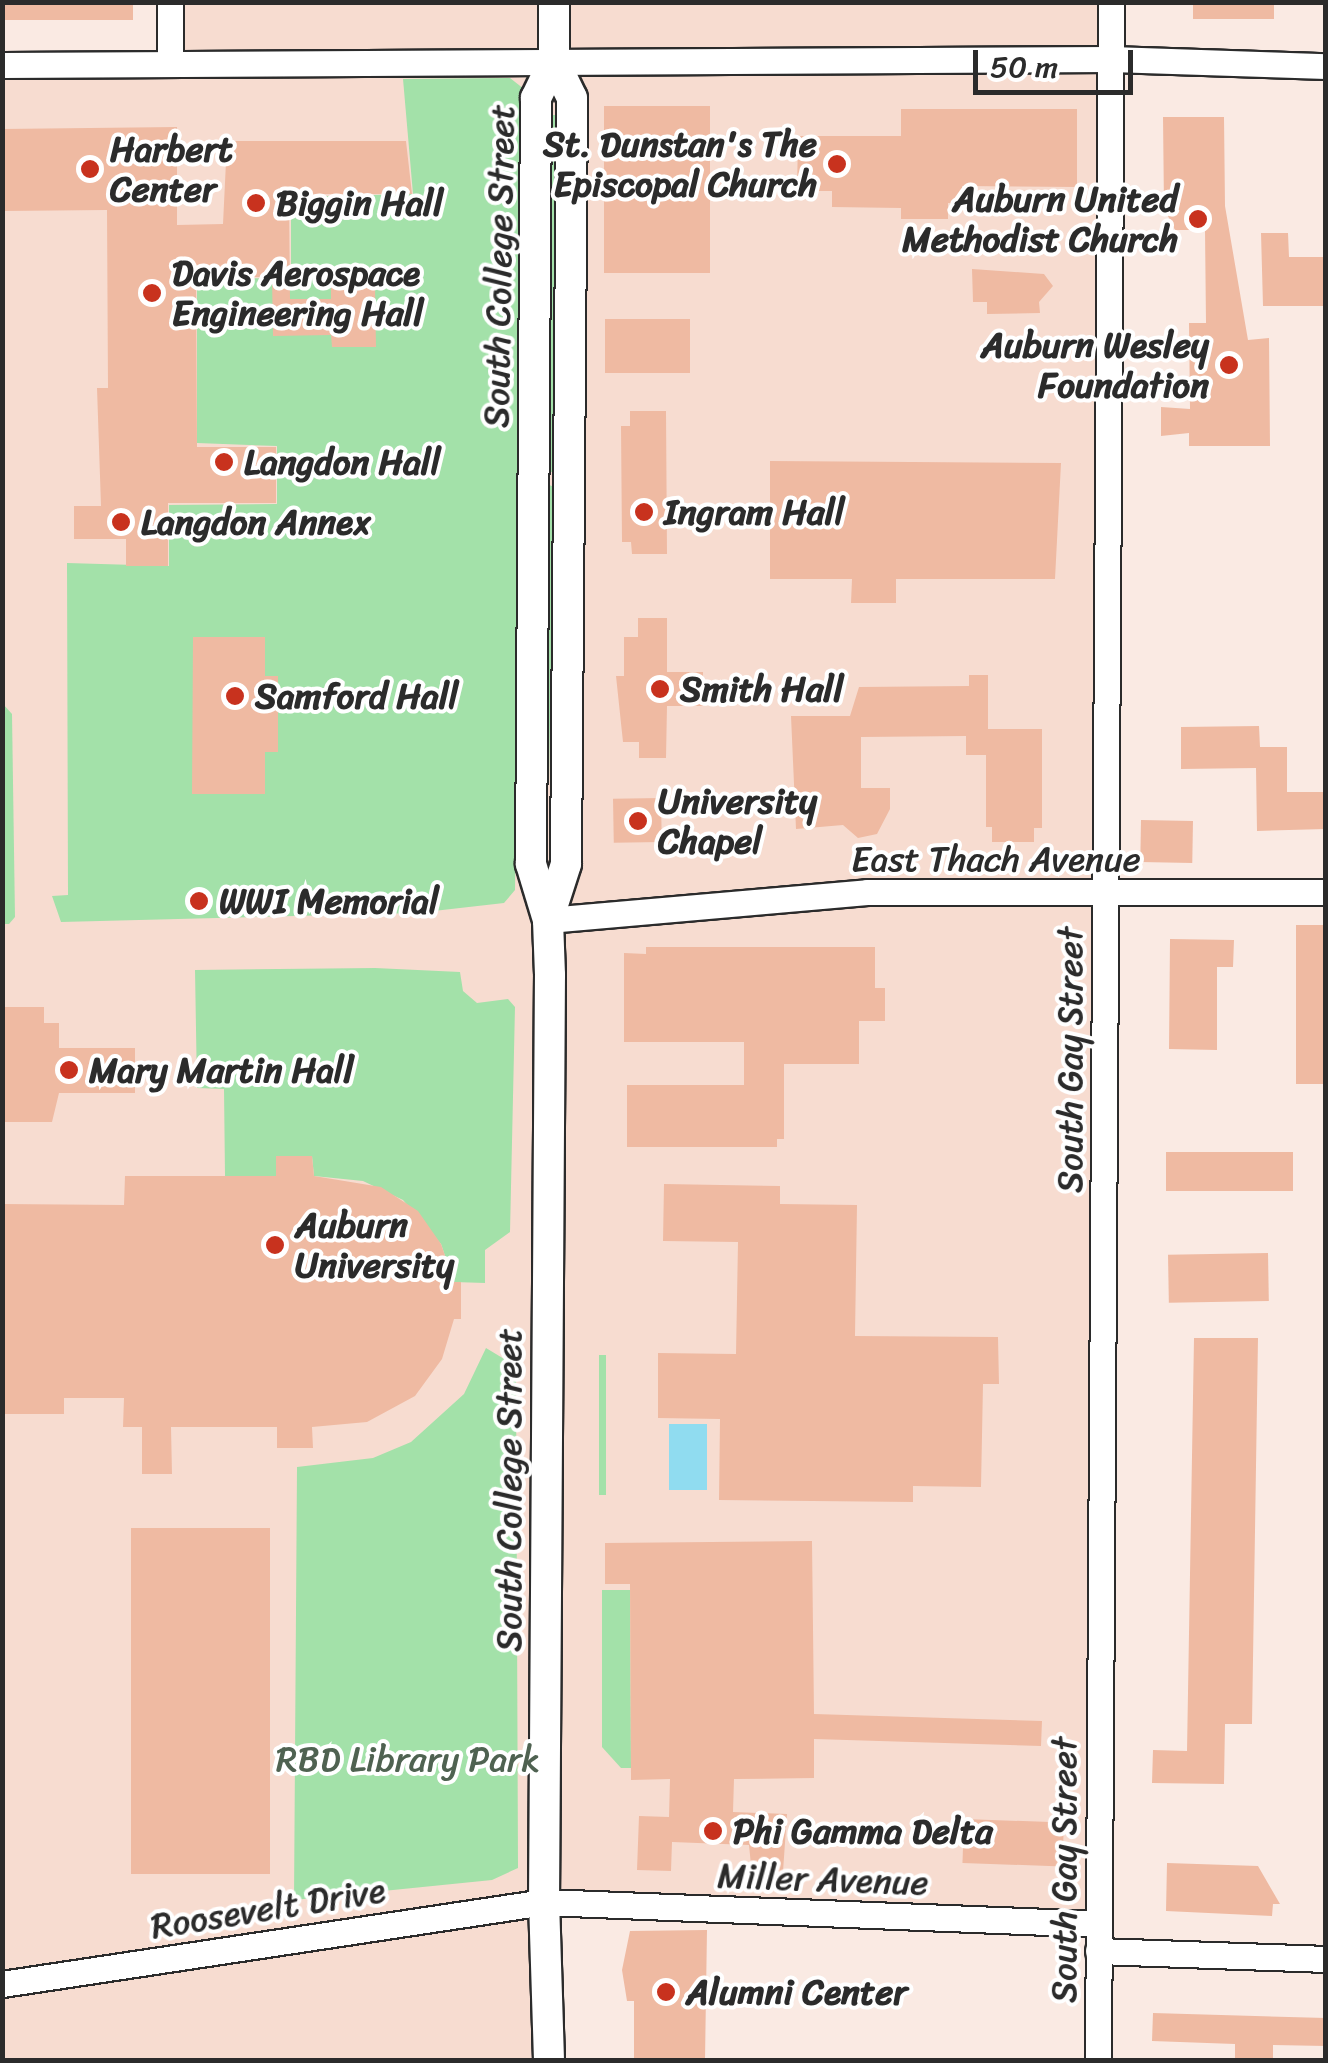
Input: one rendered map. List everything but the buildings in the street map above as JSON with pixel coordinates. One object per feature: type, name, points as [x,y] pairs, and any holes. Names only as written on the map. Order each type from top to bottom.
[{"type":"main road","points":[[554,2],[554,60]]},
{"type":"main road","name":"South College Street","points":[[550,2060],[544,1902],[548,920],[531,864],[536,98],[554,60]]},
{"type":"street","points":[[170,2],[170,64]]},
{"type":"street","name":"South Gay Street","points":[[1098,2060],[1111,2]]},
{"type":"street","points":[[2,65],[1111,60],[1326,66]]},
{"type":"street","name":"East Thach Avenue","points":[[548,920],[868,892],[1326,892]]},
{"type":"street","name":"Miller Avenue","points":[[544,1902],[1098,1924]]},
{"type":"street","name":"Roosevelt Drive","points":[[2,1984],[544,1902]]},
{"type":"street","points":[[1098,1951],[1326,1959]]},
{"type":"shaded area","points":[[170,3],[1111,3],[1098,1924],[545,1902],[548,2060],[3,2060],[2,65],[170,63]]},
{"type":"green space","points":[[510,78],[524,89],[515,890],[504,903],[416,913],[61,922],[52,896],[68,895],[67,563],[169,566],[169,505],[277,504],[277,446],[197,443],[197,277],[291,279],[291,197],[413,194],[403,79]]},
{"type":"green space","points":[[546,115],[555,115],[555,472],[546,472]]},
{"type":"green space","points":[[545,483],[556,488],[551,844]]},
{"type":"green space","points":[[3,704],[12,714],[15,917],[9,924],[2,924]]},
{"type":"green space","points":[[375,968],[460,972],[463,991],[477,1003],[508,999],[515,1007],[510,1232],[485,1250],[485,1283],[454,1282],[441,1244],[403,1200],[363,1181],[314,1176],[312,1156],[276,1156],[276,1176],[225,1176],[224,1089],[197,1088],[195,970]]},
{"type":"green space","name":"RBD Library Park","points":[[486,1348],[516,1366],[518,1868],[492,1880],[294,1900],[297,1467],[373,1458],[411,1442],[464,1394]]},
{"type":"green space","points":[[599,1355],[606,1355],[606,1495],[599,1495]]},
{"type":"green space","points":[[602,1590],[630,1590],[631,1768],[621,1768],[602,1747]]},
{"type":"water","points":[[669,1424],[707,1424],[707,1490],[669,1490]]},
{"type":"place","name":"St. Dunstan's The Episcopal Church","points":[[837,164]]},
{"type":"place","name":"Harbert Center","points":[[90,169]]},
{"type":"place","name":"Biggin Hall","points":[[256,203]]},
{"type":"place","name":"Auburn United Methodist Church","points":[[1198,219]]},
{"type":"place","name":"Davis Aerospace Engineering Hall","points":[[152,293]]},
{"type":"place","name":"Auburn Wesley Foundation","points":[[1229,365]]},
{"type":"place","name":"Langdon Hall","points":[[224,462]]},
{"type":"place","name":"Ingram Hall","points":[[644,512]]},
{"type":"place","name":"Langdon Annex","points":[[121,522]]},
{"type":"place","name":"Smith Hall","points":[[660,689]]},
{"type":"place","name":"Samford Hall","points":[[235,696]]},
{"type":"place","name":"University Chapel","points":[[638,821]]},
{"type":"place","name":"WWI Memorial","points":[[199,901]]},
{"type":"place","name":"Mary Martin Hall","points":[[69,1070]]},
{"type":"place","name":"Auburn University","points":[[275,1245]]},
{"type":"place","name":"Phi Gamma Delta","points":[[713,1831]]},
{"type":"place","name":"Alumni Center","points":[[666,1992]]}]
